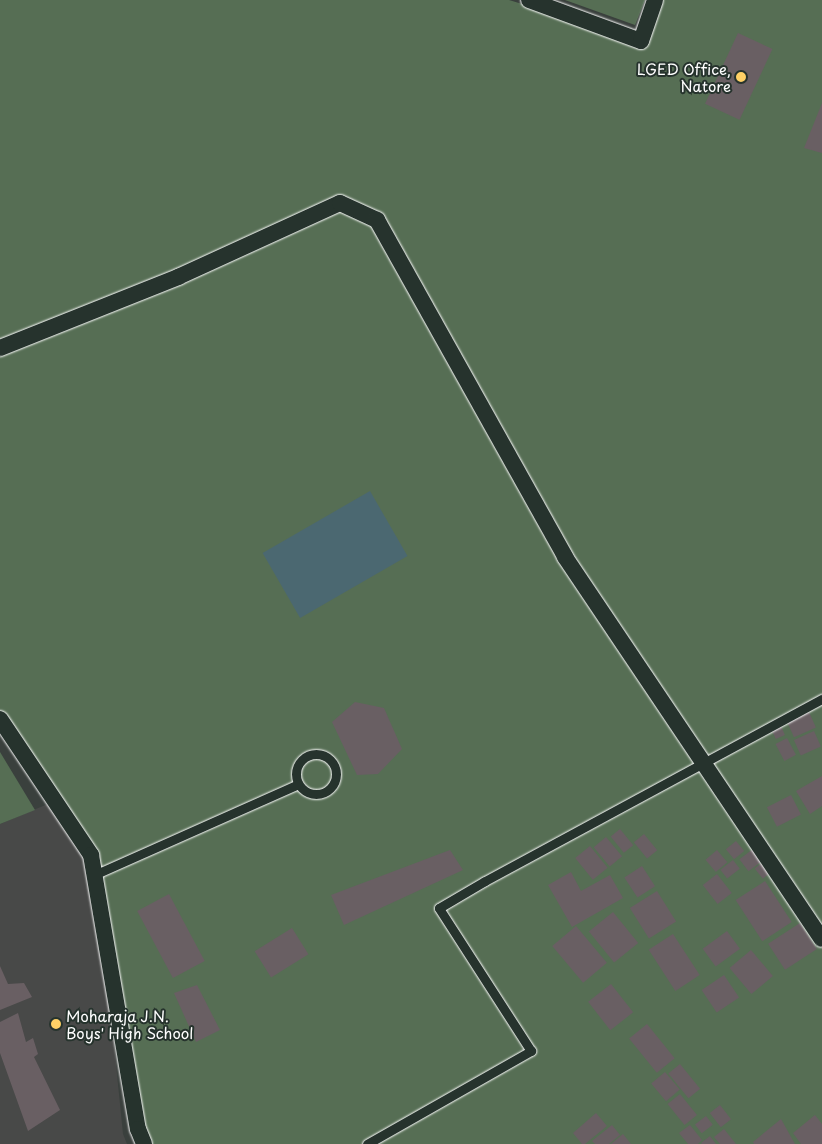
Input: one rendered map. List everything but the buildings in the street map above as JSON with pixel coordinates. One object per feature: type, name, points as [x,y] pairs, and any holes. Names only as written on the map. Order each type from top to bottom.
[{"type":"street","points":[[529,0],[641,40],[655,0]]},
{"type":"street","points":[[0,348],[178,277],[340,203],[377,220],[565,557],[705,762],[822,939]]},
{"type":"street","points":[[0,719],[91,855],[138,1129],[144,1144]]},
{"type":"lane","points":[[367,1144],[531,1052],[438,908],[822,699]]},
{"type":"lane","points":[[320,754],[326,756],[334,765],[336,779],[328,790],[322,793],[308,793],[298,784],[296,778],[298,765],[307,756],[320,754]]},
{"type":"lane","points":[[94,875],[298,784]]},
{"type":"shaded area","name":"Moharaja J.N. Boys' High School","points":[[55,801],[91,855],[102,924],[123,1134],[127,1144],[0,1144],[0,824]]},
{"type":"green space","points":[[0,0],[509,0],[640,40],[655,0],[822,0],[822,1144],[144,1144],[94,875],[0,719]]},
{"type":"green space","points":[[565,0],[645,0],[635,25]]},
{"type":"green space","points":[[0,752],[35,810],[0,824]]},
{"type":"water","points":[[370,491],[408,556],[300,618],[263,553]]},
{"type":"place","name":"LGED Office, Natore","points":[[741,77]]},
{"type":"place","name":"Moharaja J.N. Boys' High School","points":[[56,1024]]}]
